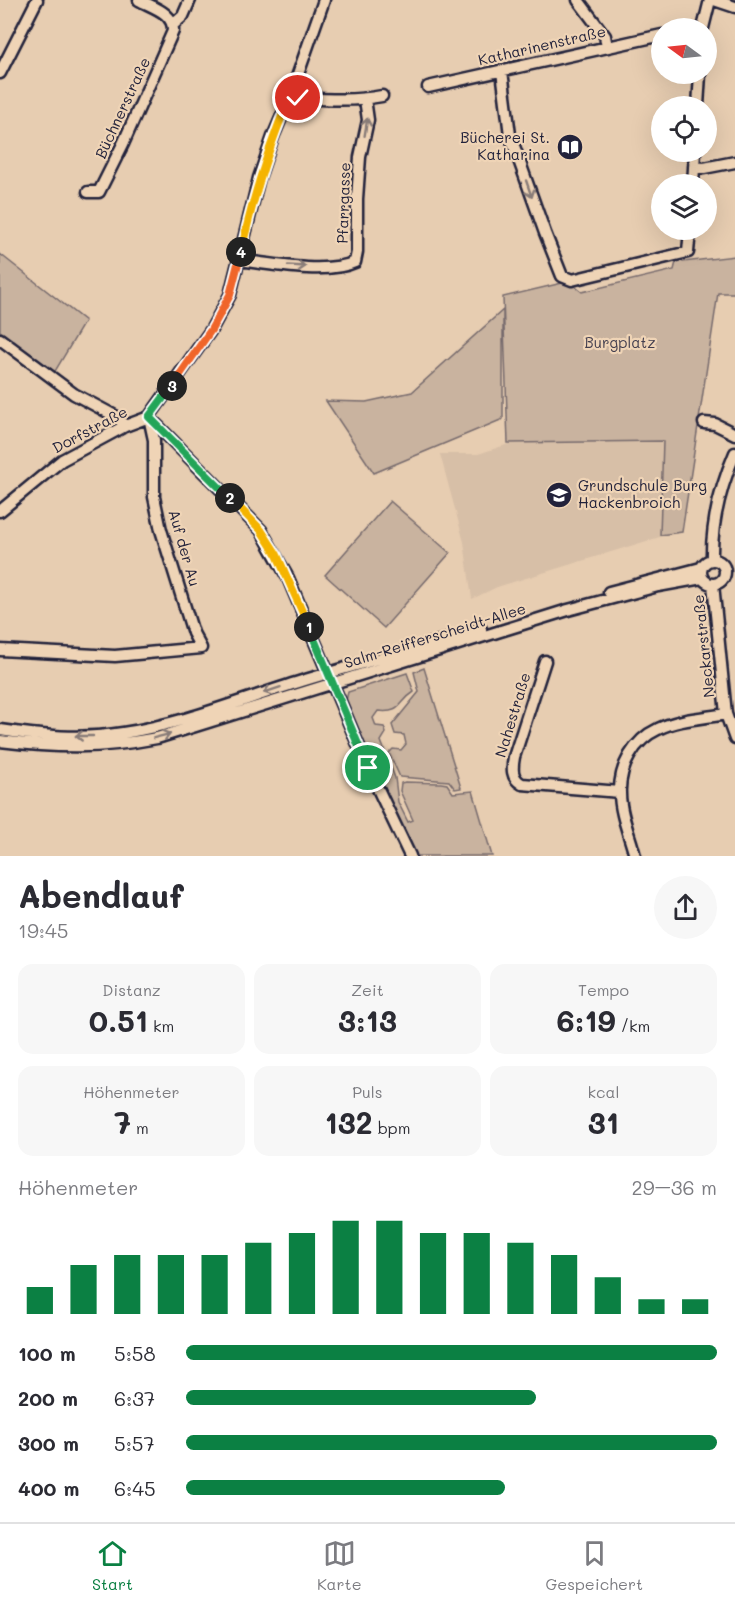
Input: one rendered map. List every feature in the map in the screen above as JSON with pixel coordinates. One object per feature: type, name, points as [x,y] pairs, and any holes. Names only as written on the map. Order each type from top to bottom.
[{"type":"street","points":[[0,73],[37,0]]},
{"type":"street","points":[[139,0],[170,17],[174,24]]},
{"type":"street","name":"Büchnerstraße","points":[[88,192],[99,192],[161,62],[174,24],[183,16],[190,0]]},
{"type":"street","name":"Dorfstraße","points":[[0,511],[62,460],[125,426],[149,417],[211,330],[230,295],[259,178],[324,0]]},
{"type":"street","points":[[578,0],[605,36],[607,47]]},
{"type":"street","points":[[704,18],[712,0],[735,7]]},
{"type":"street","name":"Katharinenstraße","points":[[429,87],[651,37]]},
{"type":"street","points":[[502,71],[510,135],[544,234],[562,276],[572,280],[688,252],[689,240]]},
{"type":"street","points":[[290,97],[365,99],[382,96]]},
{"type":"street","name":"Pfarrgasse","points":[[239,260],[318,267],[345,266],[355,262],[360,157],[368,120],[365,99]]},
{"type":"street","points":[[694,162],[694,174]]},
{"type":"street","points":[[694,167],[704,168],[735,162]]},
{"type":"street","points":[[0,339],[74,394],[117,417],[125,426]]},
{"type":"street","points":[[149,417],[261,530],[288,578],[368,768],[410,856]]},
{"type":"street","name":"Auf der Au","points":[[0,650],[115,656],[201,648],[193,633],[161,530],[154,497],[154,440],[149,417]]},
{"type":"street","points":[[704,423],[715,424],[735,434]]},
{"type":"street","points":[[735,453],[716,507],[713,529],[724,568],[720,582],[713,584],[702,573],[706,562],[724,568],[735,564]]},
{"type":"street","name":"Salm-Reifferscheidt-Allee","points":[[0,730],[57,736],[123,733],[330,678],[568,610],[695,578],[702,573]]},
{"type":"street","name":"Neckarstraße","points":[[713,584],[726,714],[735,739]]},
{"type":"street","name":"Nahestraße","points":[[545,661],[514,757],[512,768],[514,778],[522,784],[620,792]]},
{"type":"street","name":"Salm-Reifferscheidt-Allee","points":[[0,741],[57,747],[126,744],[190,728],[330,678]]},
{"type":"street","points":[[635,856],[620,792],[623,772],[630,754],[656,729],[726,714]]},
{"type":"shaded area","name":"Grundschule Burg Hackenbroich","points":[[669,431],[663,536],[497,587],[472,599],[464,542],[440,454],[478,454],[515,442]]},
{"type":"green space","points":[[0,254],[85,321],[54,373],[0,331]]},
{"type":"green space","name":"Burgplatz","points":[[735,256],[735,293],[718,293],[682,532],[660,535],[663,441],[508,443],[503,297],[562,283],[573,285],[582,292],[674,270],[676,262],[680,260],[683,262]]},
{"type":"green space","points":[[503,310],[503,419],[374,473],[326,401],[366,402],[412,392]]},
{"type":"green space","points":[[390,501],[450,553],[384,628],[325,575]]},
{"type":"green space","points":[[424,668],[461,788],[455,789],[449,781],[400,777],[389,753],[393,749],[401,750],[406,744],[404,735],[395,734],[392,725],[419,692],[414,672]]},
{"type":"green space","points":[[407,673],[414,692],[396,709],[378,711],[373,718],[376,726],[384,727],[386,733],[381,741],[395,778],[398,802],[408,822],[413,820],[400,791],[401,783],[441,783],[447,784],[453,793],[473,791],[492,856],[412,856],[345,705],[348,692]]},
{"type":"place","name":"Bücherei St. Katharina","points":[[570,147]]},
{"type":"place","name":"Grundschule Burg Hackenbroich","points":[[559,495]]},
{"type":"route","points":[[298,98],[290,97],[273,137],[259,178],[230,295],[211,330],[149,417],[261,530],[277,555],[368,768]]}]
